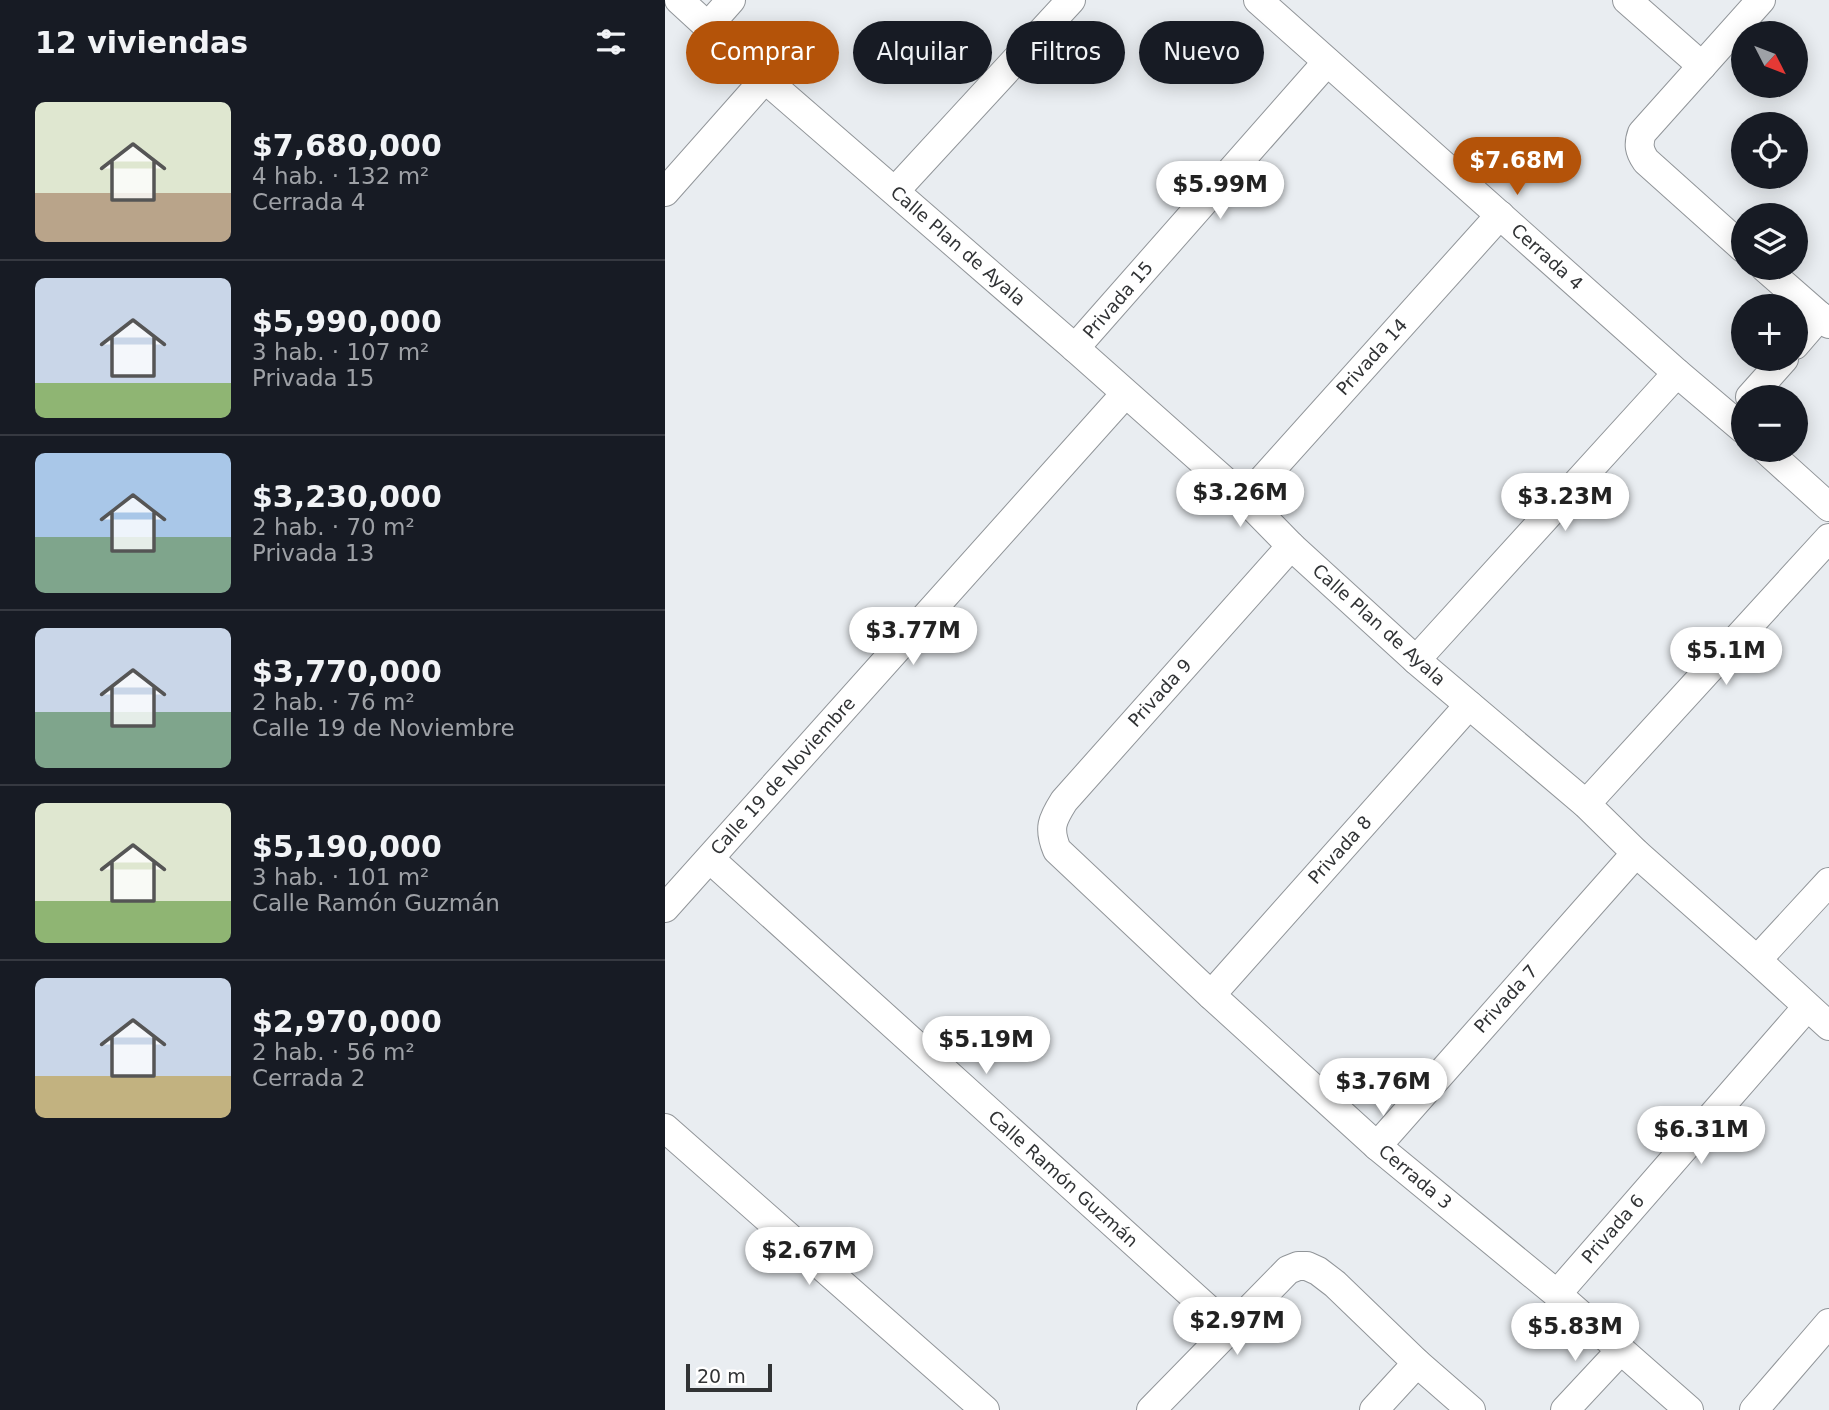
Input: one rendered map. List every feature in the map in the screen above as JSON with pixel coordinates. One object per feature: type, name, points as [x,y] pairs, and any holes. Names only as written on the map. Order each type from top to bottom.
[{"type":"street","name":"Calle Plan de Ayala","points":[[679,0],[702,21]]},
{"type":"street","points":[[712,21],[731,0]]},
{"type":"street","points":[[895,191],[1071,0]]},
{"type":"street","name":"Cerrada 4","points":[[1258,0],[1677,373],[1731,412]]},
{"type":"street","points":[[1627,0],[1702,66]]},
{"type":"street","points":[[1731,237],[1646,160],[1639,146],[1642,133],[1761,0]]},
{"type":"street","name":"Privada 15","points":[[1075,348],[1327,62]]},
{"type":"street","points":[[665,192],[761,84]]},
{"type":"street","name":"Calle Plan de Ayala","points":[[771,84],[1245,499],[1290,546],[1416,660],[1586,804],[1636,853],[1829,1026]]},
{"type":"street","name":"Privada 14","points":[[1245,499],[1500,215]]},
{"type":"street","points":[[1779,280],[1825,320],[1808,334]]},
{"type":"street","points":[[1761,385],[1773,371]]},
{"type":"street","points":[[1416,660],[1677,373]]},
{"type":"street","name":"Calle 19 de Noviembre","points":[[665,908],[1125,394]]},
{"type":"street","points":[[1779,462],[1829,507]]},
{"type":"street","points":[[1586,804],[1829,538]]},
{"type":"street","name":"Privada 9","points":[[1057,849],[1052,836],[1053,819],[1064,801],[1290,546]]},
{"type":"street","name":"Privada 8","points":[[1212,995],[1469,705]]},
{"type":"street","name":"Cerrada 3","points":[[1057,849],[1377,1146],[1557,1294],[1689,1410]]},
{"type":"street","name":"Privada 7","points":[[1377,1146],[1636,853]]},
{"type":"street","name":"Calle Ramón Guzmán","points":[[709,859],[1230,1329]]},
{"type":"street","points":[[1757,960],[1829,882]]},
{"type":"street","name":"Privada 6","points":[[1557,1294],[1807,1007]]},
{"type":"street","points":[[665,1128],[985,1410]]},
{"type":"street","points":[[1151,1410],[1288,1270],[1298,1266],[1307,1266],[1318,1271],[1335,1284],[1417,1363],[1471,1410]]},
{"type":"street","points":[[1754,1410],[1829,1323]]},
{"type":"street","points":[[1566,1410],[1621,1350]]},
{"type":"street","points":[[1374,1410],[1417,1363]]}]
